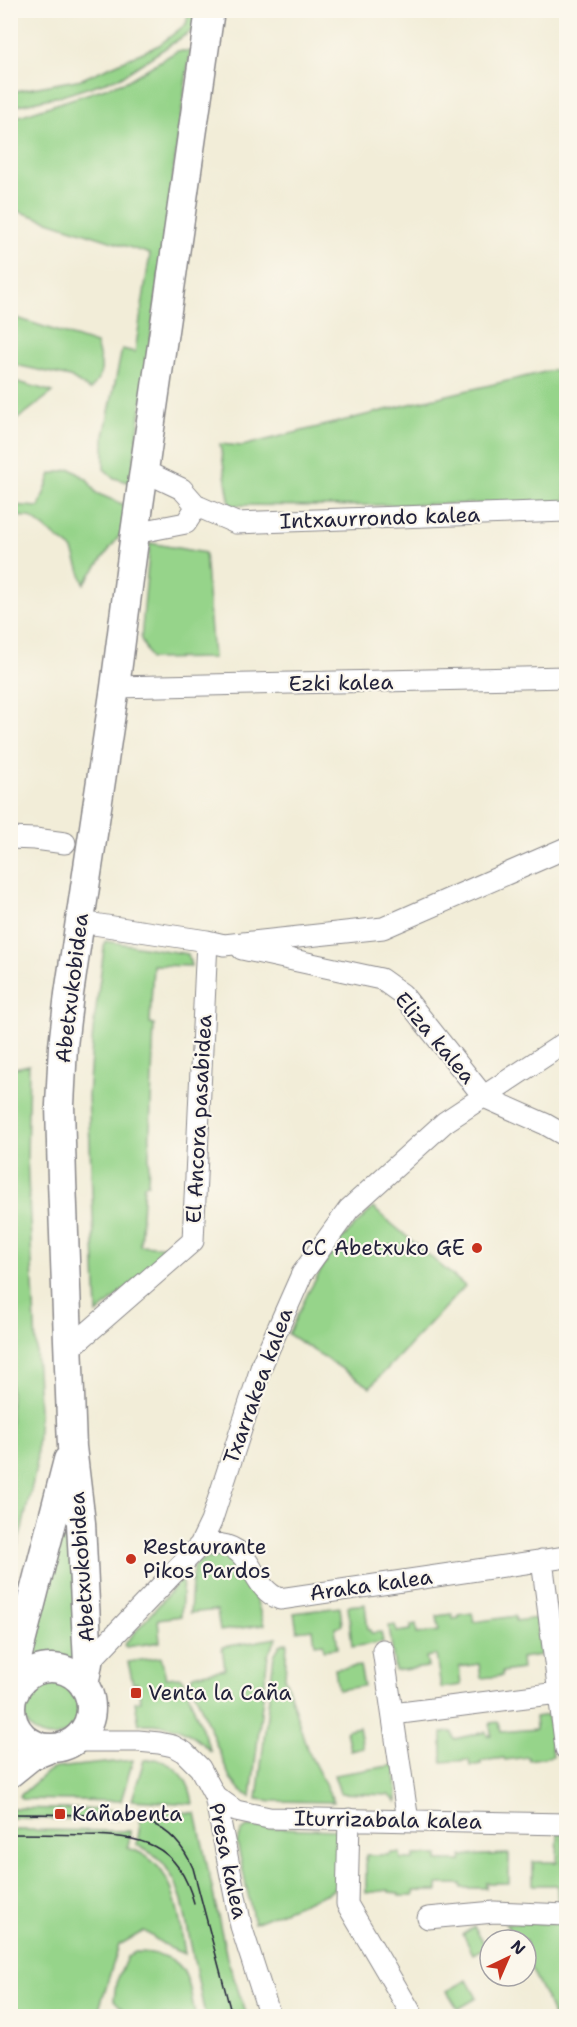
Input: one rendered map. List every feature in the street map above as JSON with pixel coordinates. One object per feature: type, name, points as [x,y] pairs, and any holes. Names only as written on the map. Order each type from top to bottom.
[{"type":"street","name":"Abetxukobidea","points":[[86,1675],[81,1523],[72,1447],[60,1105],[63,1046],[135,533],[212,12]]},
{"type":"street","name":"Intxaurrondo kalea","points":[[144,471],[182,489],[197,506],[236,523],[567,511]]},
{"type":"street","points":[[135,533],[186,522],[197,506]]},
{"type":"street","name":"Ezki kalea","points":[[115,687],[567,677]]},
{"type":"street","points":[[10,838],[65,843]]},
{"type":"street","points":[[80,922],[215,943],[383,928],[567,848]]},
{"type":"street","name":"Eliza kalea","points":[[215,943],[381,979],[402,994],[484,1097],[567,1136]]},
{"type":"street","name":"El Ancora pasabidea","points":[[69,1350],[193,1241],[215,943]]},
{"type":"street","name":"Txarrakea kalea","points":[[86,1675],[200,1545],[211,1522],[263,1362],[302,1274],[349,1209],[445,1122],[567,1042]]},
{"type":"street","name":"Abetxukobidea","points":[[12,1705],[16,1662],[72,1447]]},
{"type":"street","name":"Araka kalea","points":[[200,1545],[215,1542],[234,1549],[248,1560],[263,1587],[271,1595],[280,1599],[567,1557]]},
{"type":"street","points":[[542,1560],[562,1692],[567,1749]]},
{"type":"street","points":[[383,1650],[408,1821]]},
{"type":"street","points":[[10,1773],[31,1756],[63,1745],[84,1731],[91,1713],[86,1675],[48,1669],[33,1673],[26,1677],[12,1705],[14,1722],[25,1738],[40,1746],[63,1745]]},
{"type":"street","points":[[393,1714],[562,1692]]},
{"type":"street","name":"Presa kalea","points":[[63,1745],[138,1741],[173,1746],[184,1752],[200,1768],[215,1796],[241,1926],[270,2016]]},
{"type":"street","name":"Iturrizabala kalea","points":[[215,1796],[236,1811],[269,1818],[567,1824]]},
{"type":"street","points":[[349,1819],[347,1904],[413,2016]]},
{"type":"street","points":[[428,1918],[494,1912],[567,1915]]},
{"type":"green space","points":[[189,11],[198,11],[196,28],[121,77],[68,94],[11,107],[11,92],[82,79],[159,45],[186,24]]},
{"type":"green space","points":[[177,51],[190,51],[131,483],[114,478],[104,469],[104,436],[122,349],[135,352],[150,254],[11,209],[10,119],[127,81]]},
{"type":"green space","points":[[11,316],[96,344],[101,374],[90,390],[70,377],[11,364]]},
{"type":"green space","points":[[566,367],[566,502],[320,506],[230,505],[220,444],[242,446]]},
{"type":"green space","points":[[11,380],[53,392],[11,424]]},
{"type":"green space","points":[[71,469],[87,479],[96,493],[127,506],[123,531],[84,584],[73,550],[30,517],[11,516],[11,505],[39,507],[51,474]]},
{"type":"green space","points":[[150,543],[205,553],[213,658],[150,659],[141,639]]},
{"type":"green space","points":[[105,941],[188,954],[191,966],[153,965],[150,1023],[154,1024],[148,1184],[144,1185],[140,1245],[172,1247],[97,1314],[88,1096],[93,1030]]},
{"type":"green space","points":[[29,1065],[27,1156],[39,1411],[36,1469],[11,1566],[10,1069]]},
{"type":"green space","points":[[373,1208],[465,1286],[370,1387],[288,1334],[335,1246]]},
{"type":"green space","points":[[59,1530],[74,1533],[75,1657],[65,1662],[51,1658],[33,1663],[26,1661]]},
{"type":"green space","points":[[218,1556],[228,1559],[244,1573],[254,1593],[264,1625],[220,1631],[217,1610],[190,1613],[193,1567],[202,1560]]},
{"type":"green space","points":[[183,1577],[181,1616],[158,1619],[160,1642],[126,1647],[124,1645]]},
{"type":"green space","points":[[365,1604],[368,1630],[371,1633],[381,1632],[383,1642],[352,1647],[348,1606]]},
{"type":"green space","points":[[340,1607],[342,1625],[335,1627],[338,1648],[324,1650],[323,1643],[315,1644],[313,1629],[297,1631],[294,1613]]},
{"type":"green space","points":[[472,1613],[474,1622],[515,1616],[516,1621],[536,1618],[541,1655],[521,1658],[522,1669],[502,1672],[502,1676],[481,1678],[479,1664],[459,1667],[461,1685],[441,1688],[436,1655],[426,1657],[428,1667],[395,1671],[389,1626],[395,1625],[397,1632],[411,1630],[411,1625],[416,1624],[417,1634],[439,1631],[437,1616],[452,1614],[453,1619],[459,1618],[459,1615]]},
{"type":"green space","points":[[277,1638],[268,1654],[251,1797],[241,1791],[230,1778],[190,1680],[193,1675],[225,1669],[222,1647]]},
{"type":"green space","points":[[287,1642],[285,1678],[307,1749],[334,1802],[257,1799],[274,1655],[280,1645]]},
{"type":"green space","points":[[161,1657],[166,1678],[179,1677],[183,1680],[211,1752],[195,1738],[179,1729],[170,1726],[139,1724],[135,1702],[141,1701],[137,1683],[133,1684],[128,1662]]},
{"type":"green space","points":[[360,1666],[364,1686],[338,1690],[335,1669]]},
{"type":"green space","points":[[51,1681],[66,1686],[74,1694],[79,1709],[74,1724],[66,1732],[51,1737],[36,1732],[28,1724],[23,1709],[28,1694],[36,1686]]},
{"type":"green space","points":[[548,1715],[553,1756],[529,1760],[528,1757],[505,1760],[504,1758],[481,1761],[481,1764],[470,1766],[469,1760],[442,1762],[442,1733],[452,1732],[454,1739],[486,1732],[487,1736],[491,1735],[490,1723],[499,1722],[501,1732],[536,1729],[535,1717]]},
{"type":"green space","points":[[359,1727],[363,1748],[350,1751],[346,1730]]},
{"type":"green space","points":[[156,1759],[171,1766],[182,1775],[189,1788],[193,1804],[132,1800],[144,1760]]},
{"type":"green space","points":[[133,1760],[121,1801],[22,1799],[20,1796],[48,1771],[56,1768]]},
{"type":"green space","points":[[396,1765],[397,1802],[389,1795],[340,1793],[334,1775]]},
{"type":"green space","points":[[11,1808],[117,1810],[119,1820],[11,1818]]},
{"type":"green space","points":[[142,1810],[196,1813],[227,1958],[247,2016],[205,2016],[182,1900],[175,1881],[156,1856],[137,1845]]},
{"type":"green space","points":[[247,1827],[338,1830],[341,1833],[344,1880],[330,1892],[254,1923],[237,1842],[242,1831]]},
{"type":"green space","points":[[11,1830],[130,1831],[128,1848],[144,1855],[156,1865],[172,1890],[185,1954],[169,1948],[144,1931],[119,1945],[97,2016],[11,2016]]},
{"type":"green space","points":[[558,1831],[563,1832],[563,1909],[558,1908],[557,1885],[533,1885],[533,1862],[557,1862]]},
{"type":"green space","points":[[400,1853],[401,1859],[413,1859],[414,1855],[438,1855],[438,1861],[461,1861],[462,1856],[509,1854],[509,1883],[486,1883],[486,1888],[462,1888],[461,1884],[438,1884],[438,1891],[414,1891],[414,1896],[399,1896],[399,1893],[389,1892],[389,1890],[366,1893],[366,1855],[389,1855]]},
{"type":"green space","points":[[505,1923],[563,1923],[563,2016],[553,2016],[538,1982],[538,1928],[508,1928]]},
{"type":"green space","points":[[474,1927],[478,1934],[478,1951],[473,1954],[463,1934]]},
{"type":"green space","points":[[135,1952],[165,1956],[182,1968],[190,1988],[195,2016],[129,2016],[114,2000],[116,1983],[127,1957]]},
{"type":"green space","points":[[467,1980],[477,1998],[458,2009],[447,1991]]},
{"type":"tram line","points":[[10,1814],[103,1815],[135,1819],[150,1823],[174,1838],[193,1868],[232,2016]]},
{"type":"tram line","points":[[10,1834],[123,1837],[155,1846],[178,1867],[194,1903]]},
{"type":"place","name":"CC Abetxuko GE","points":[[477,1248]]},
{"type":"place","name":"Restaurante Pikos Pardos","points":[[131,1559]]},
{"type":"place","name":"Venta la Caña","points":[[136,1693]]},
{"type":"place","name":"Kañabenta","points":[[60,1814]]}]
